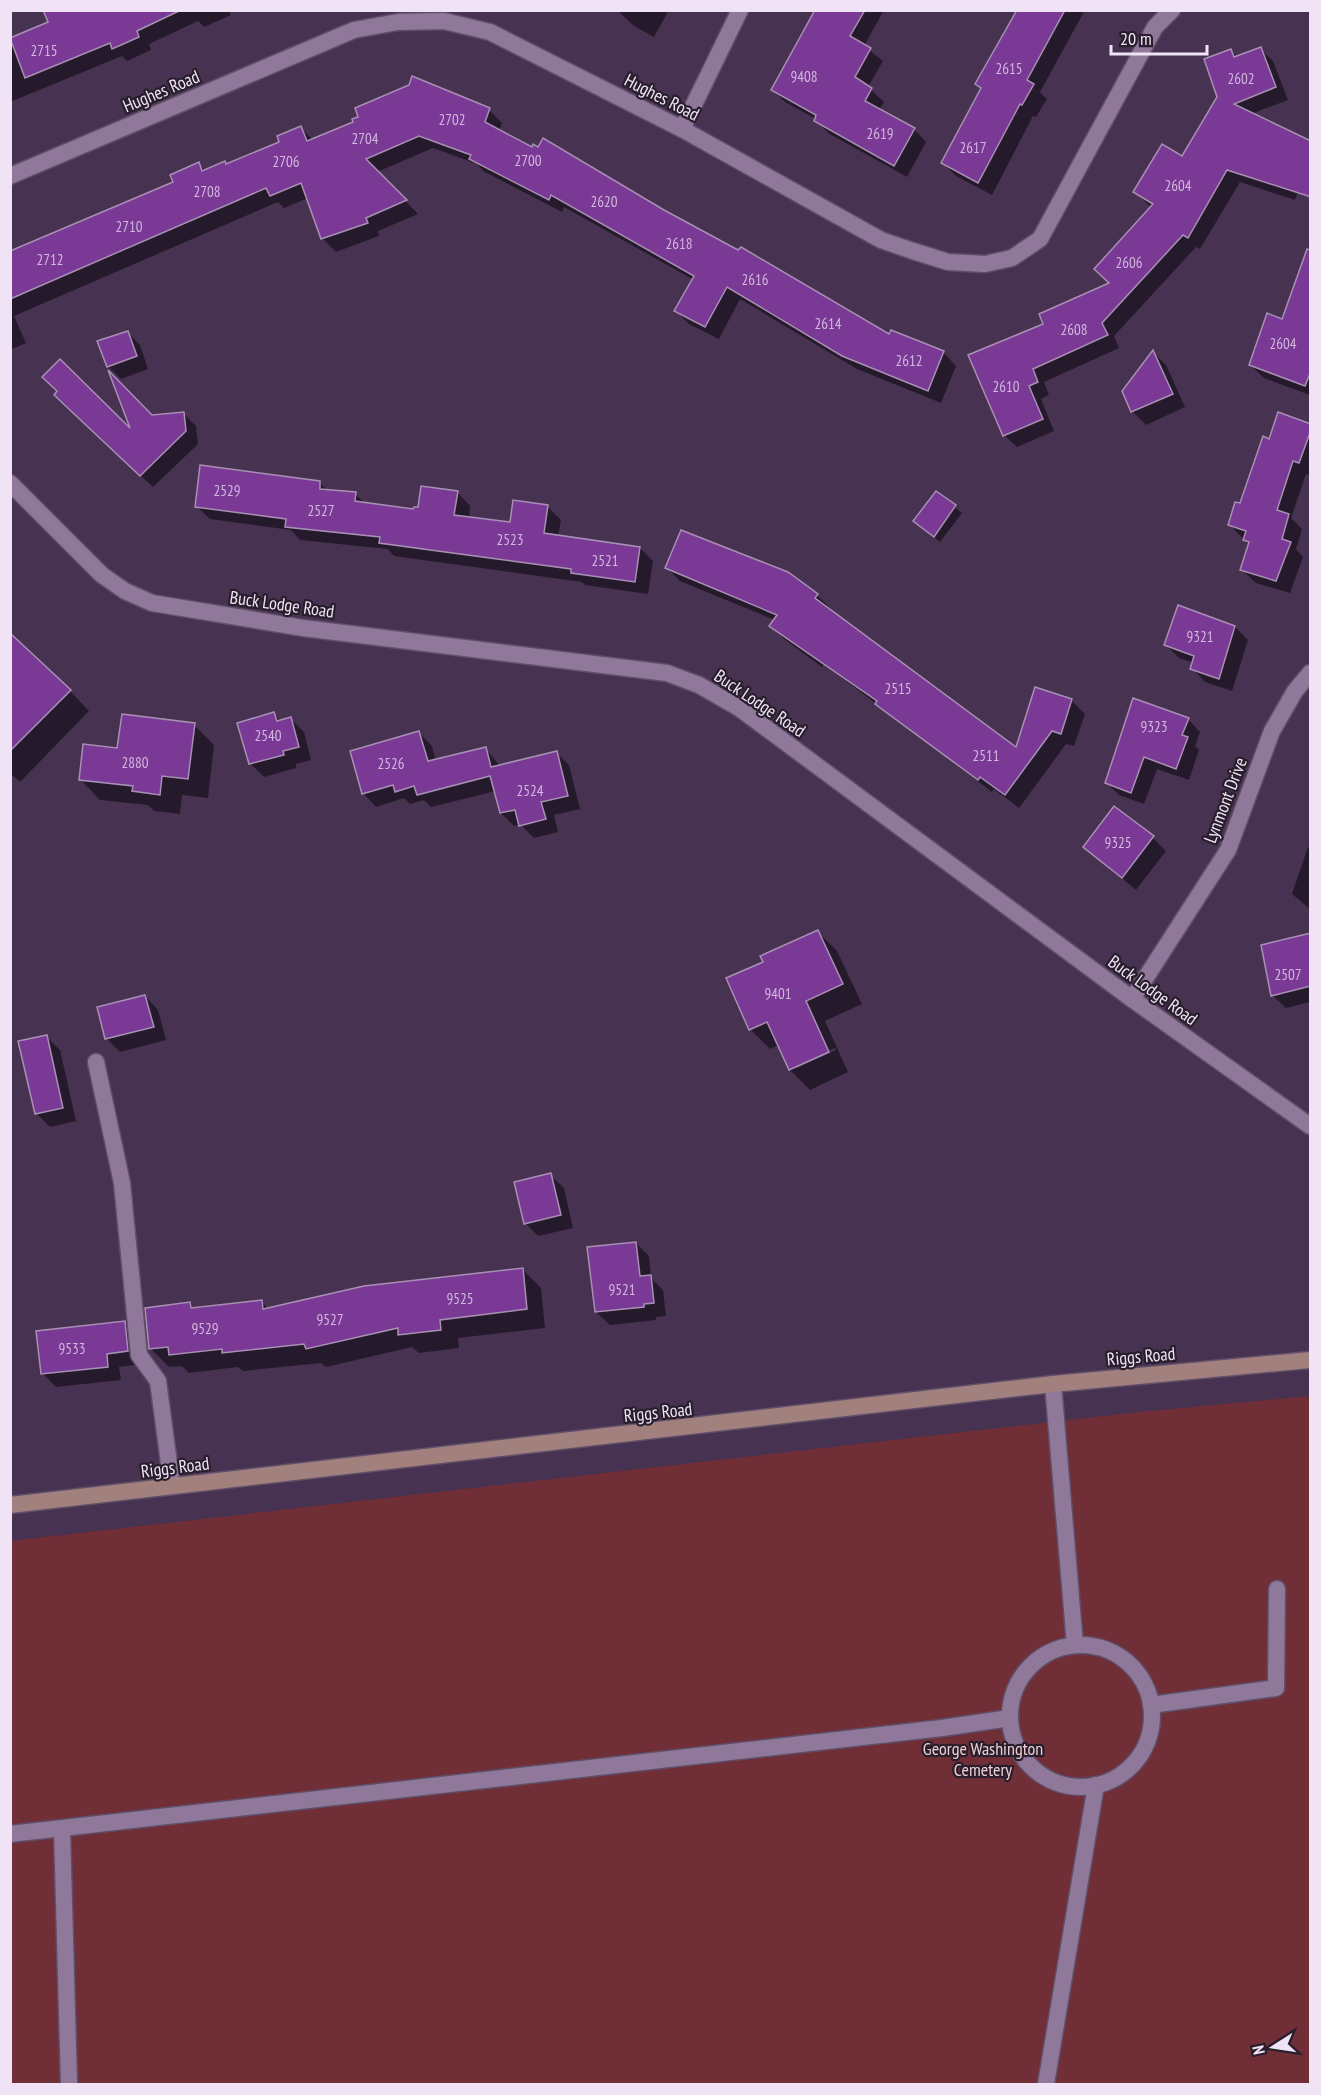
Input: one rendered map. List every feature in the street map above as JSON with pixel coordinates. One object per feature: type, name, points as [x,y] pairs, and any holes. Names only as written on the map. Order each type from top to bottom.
[{"type":"main road","name":"Riggs Road","points":[[10,1505],[1053,1384],[1311,1360]]},
{"type":"street","points":[[682,129],[740,10]]},
{"type":"street","name":"Hughes Road","points":[[10,176],[354,30],[398,22],[444,21],[490,32],[682,129],[881,240],[948,261],[985,264],[1012,258],[1040,239],[1151,35],[1172,10]]},
{"type":"street","name":"Buck Lodge Road","points":[[10,483],[102,575],[125,591],[152,603],[303,628],[667,673],[699,685],[739,708],[1132,999],[1311,1126]]},
{"type":"street","name":"Lynmont Drive","points":[[1132,999],[1228,850],[1272,731],[1295,691],[1311,673]]},
{"type":"street","points":[[96,1062],[122,1182],[139,1355],[158,1381],[172,1486]]},
{"type":"street","points":[[1053,1384],[1075,1645]]},
{"type":"street","points":[[1151,1705],[1276,1688],[1277,1589]]},
{"type":"street","points":[[1075,1645],[1109,1650],[1125,1660],[1137,1672],[1147,1688],[1152,1723],[1148,1740],[1140,1756],[1113,1779],[1096,1785],[1078,1787],[1061,1784],[1044,1777],[1020,1752],[1013,1735],[1010,1718],[1015,1691],[1028,1668],[1041,1656],[1075,1645]]},
{"type":"street","points":[[10,1834],[62,1830],[942,1728],[1010,1718]]},
{"type":"street","points":[[1046,2085],[1096,1785]]},
{"type":"street","points":[[62,1830],[69,2085]]},
{"type":"green space","name":"George Washington Cemetery","points":[[1310,1396],[1310,2084],[11,2084],[10,1541],[1139,1412]]},
{"type":"building","points":[[43,10],[181,10],[137,31],[139,37],[112,49],[110,43],[25,78],[10,38],[48,22]]},
{"type":"building","points":[[815,10],[865,10],[850,36],[871,48],[855,77],[872,88],[865,101],[915,128],[894,166],[814,121],[816,115],[771,90]]},
{"type":"building","points":[[1017,10],[1065,10],[1027,80],[1034,84],[1022,105],[1020,104],[978,183],[941,163],[981,88],[975,84]]},
{"type":"building","points":[[1261,47],[1276,87],[1234,104],[1311,141],[1311,197],[1227,170],[1188,238],[1183,235],[1102,323],[1108,335],[1033,369],[1038,382],[1029,386],[1043,419],[1003,436],[968,355],[1043,324],[1039,314],[1109,283],[1094,269],[1153,204],[1133,192],[1162,144],[1182,156],[1217,97],[1204,59],[1231,49],[1234,57]]},
{"type":"building","points":[[412,76],[490,108],[485,122],[532,147],[533,144],[538,147],[543,138],[664,210],[738,250],[741,247],[889,334],[891,330],[944,351],[928,391],[842,356],[727,287],[705,327],[674,311],[694,276],[551,195],[549,200],[469,159],[471,155],[419,136],[366,159],[407,200],[366,218],[368,223],[321,239],[301,183],[270,196],[266,188],[10,299],[10,251],[173,182],[170,175],[199,162],[202,171],[225,161],[226,164],[279,142],[277,136],[301,126],[307,141],[353,122],[352,119],[358,117],[355,108],[409,85]]},
{"type":"building","points":[[1307,249],[1311,250],[1311,371],[1305,386],[1249,365],[1267,313],[1282,319]]},
{"type":"building","points":[[128,331],[137,356],[107,367],[97,341]]},
{"type":"building","points":[[1153,350],[1173,394],[1131,412],[1122,391]]},
{"type":"building","points":[[60,359],[130,428],[108,370],[152,415],[184,412],[186,431],[140,476],[54,395],[57,391],[42,377]]},
{"type":"building","points":[[1278,412],[1311,424],[1311,430],[1299,463],[1293,461],[1277,510],[1289,514],[1282,539],[1291,542],[1276,581],[1240,570],[1249,542],[1243,540],[1246,531],[1228,525],[1235,502],[1240,503],[1263,436],[1269,439]]},
{"type":"building","points":[[200,465],[320,481],[320,489],[356,492],[355,501],[413,509],[418,507],[421,486],[458,491],[454,515],[510,522],[513,500],[548,505],[544,533],[640,547],[635,582],[571,573],[571,569],[379,543],[380,537],[285,527],[286,519],[195,507]]},
{"type":"building","points":[[936,491],[956,505],[934,537],[913,521]]},
{"type":"building","points":[[681,530],[788,572],[818,594],[815,598],[1016,747],[1035,687],[1072,699],[1061,734],[1052,731],[1005,795],[980,777],[978,780],[875,704],[877,701],[769,626],[777,615],[665,568]]},
{"type":"building","points":[[1178,605],[1235,626],[1219,679],[1190,669],[1194,656],[1164,645]]},
{"type":"building","points":[[10,633],[71,690],[10,751]]},
{"type":"building","points":[[1133,698],[1189,718],[1182,735],[1188,737],[1176,769],[1144,757],[1131,793],[1105,783]]},
{"type":"building","points":[[274,712],[277,721],[291,717],[299,747],[283,751],[284,755],[249,764],[237,723]]},
{"type":"building","points":[[122,714],[195,723],[188,779],[162,776],[160,795],[132,791],[133,786],[79,780],[83,744],[117,748]]},
{"type":"building","points":[[419,731],[428,761],[486,747],[491,767],[557,751],[568,796],[541,802],[546,819],[519,826],[515,810],[500,813],[490,776],[417,795],[414,786],[395,792],[393,785],[362,794],[350,751]]},
{"type":"building","points":[[1114,806],[1154,836],[1122,878],[1083,847]]},
{"type":"building","points":[[818,930],[843,984],[806,1001],[829,1052],[789,1070],[767,1022],[749,1030],[726,978],[763,962],[760,956]]},
{"type":"building","points":[[1311,933],[1311,986],[1271,996],[1261,945]]},
{"type":"building","points":[[145,995],[154,1027],[105,1039],[97,1007]]},
{"type":"building","points":[[47,1035],[63,1108],[35,1114],[18,1041]]},
{"type":"building","points":[[551,1173],[561,1215],[524,1224],[514,1182]]},
{"type":"building","points":[[636,1242],[640,1276],[651,1275],[654,1303],[644,1304],[644,1307],[595,1312],[587,1247]]},
{"type":"building","points":[[523,1268],[527,1309],[440,1320],[441,1330],[398,1335],[398,1328],[306,1349],[304,1344],[222,1353],[222,1349],[169,1355],[168,1347],[149,1349],[145,1308],[190,1302],[191,1308],[262,1300],[263,1309],[364,1286]]},
{"type":"building","points":[[125,1321],[128,1351],[107,1354],[108,1367],[41,1374],[36,1331]]}]
